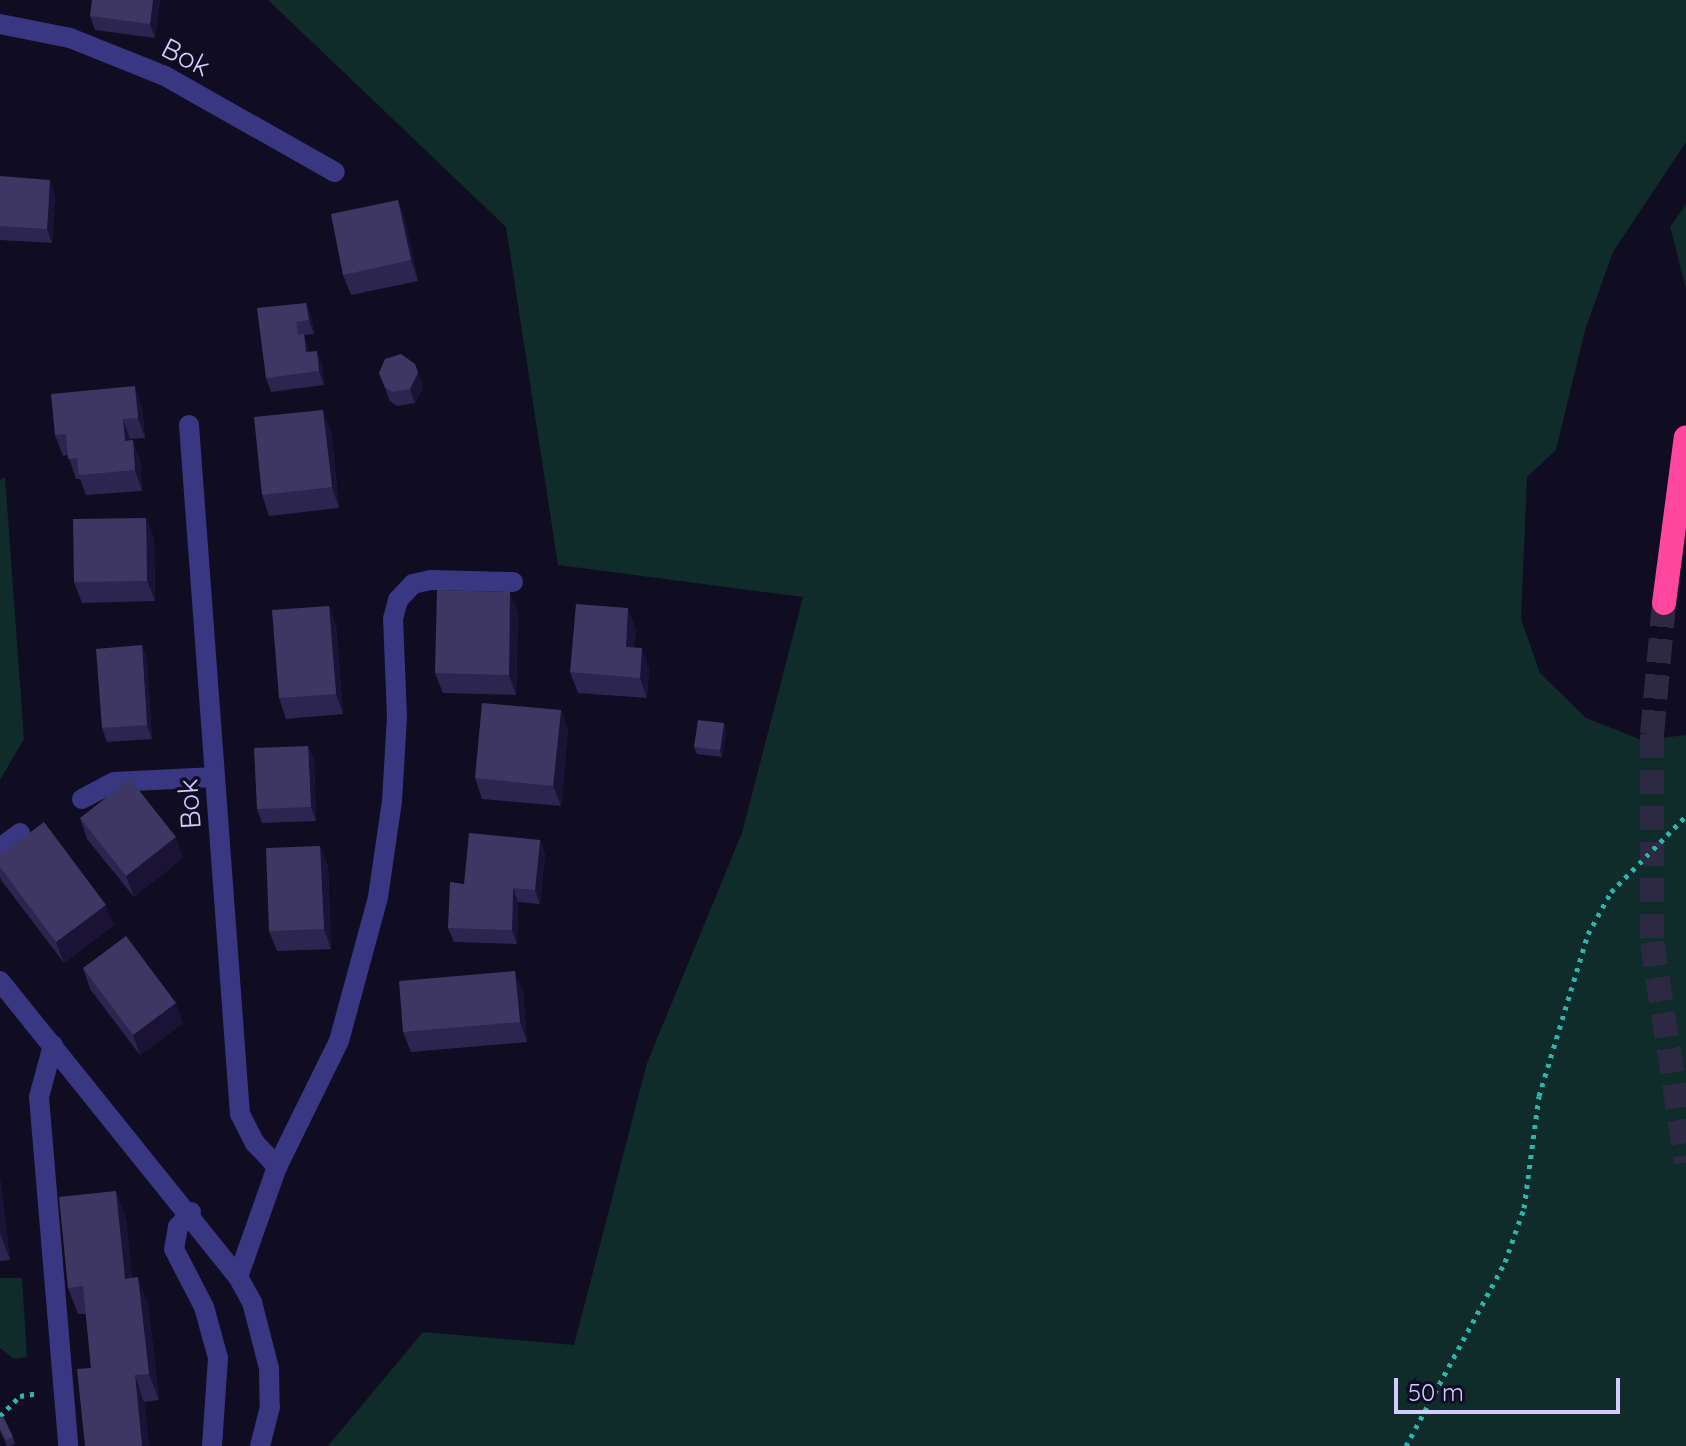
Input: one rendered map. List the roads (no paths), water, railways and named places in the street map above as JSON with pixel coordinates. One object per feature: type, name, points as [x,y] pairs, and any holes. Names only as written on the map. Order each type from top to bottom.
[{"type":"highway","points":[[1664,603],[1686,437]]},
{"type":"street","name":"Bok","points":[[0,24],[70,38],[165,76],[335,172]]},
{"type":"street","name":"Bok","points":[[189,425],[240,1114],[255,1143],[277,1167]]},
{"type":"street","points":[[238,1277],[277,1167],[339,1041],[378,897],[392,801],[397,717],[393,619],[398,600],[413,584],[431,580],[513,582]]},
{"type":"street","points":[[82,799],[114,782],[215,777]]},
{"type":"street","points":[[0,848],[20,833]]},
{"type":"street","points":[[0,981],[191,1212],[238,1277],[252,1302],[269,1368],[270,1407],[260,1446]]},
{"type":"street","points":[[53,1045],[39,1097],[68,1446]]},
{"type":"street","points":[[191,1212],[178,1227],[174,1249],[204,1307],[218,1358],[212,1446]]},
{"type":"tunnel","points":[[1664,603],[1652,734],[1652,942],[1686,1162]]}]
